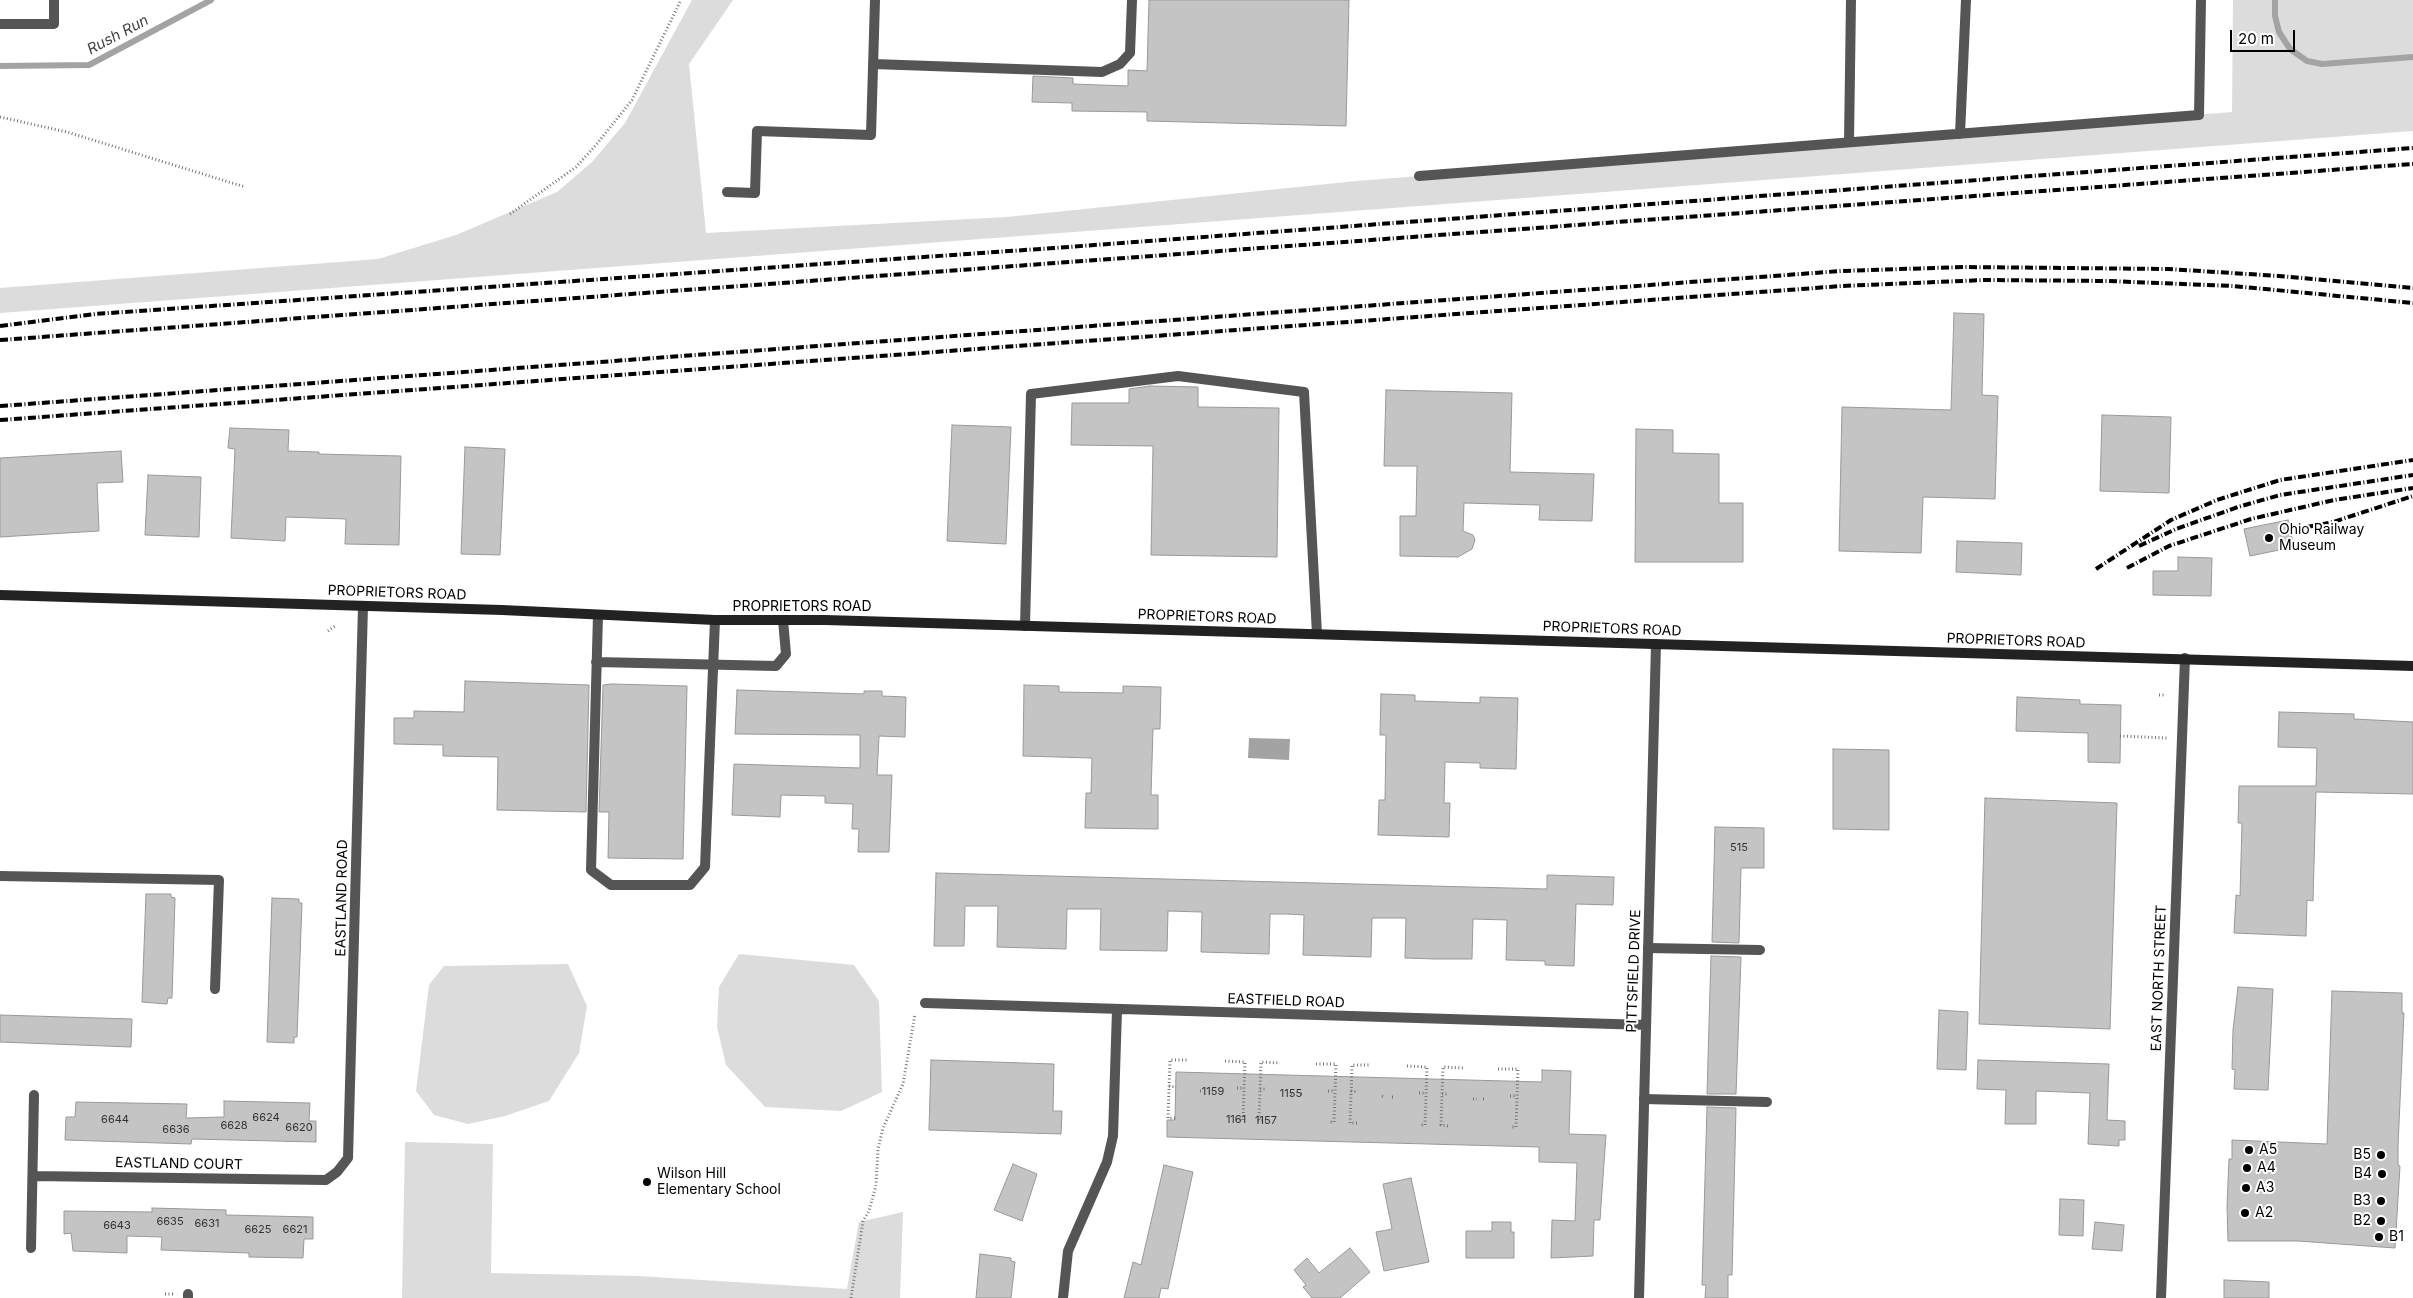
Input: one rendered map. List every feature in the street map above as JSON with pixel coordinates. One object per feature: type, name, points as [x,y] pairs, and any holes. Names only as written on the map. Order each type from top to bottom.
[{"type":"street","points":[[0,24],[54,24],[54,0]]},
{"type":"street","points":[[727,192],[755,193],[757,131],[871,135],[875,0]]},
{"type":"street","points":[[873,64],[1102,72],[1120,64],[1130,53],[1132,0]]},
{"type":"street","points":[[1849,142],[1851,0]]},
{"type":"street","points":[[1960,134],[1966,0]]},
{"type":"street","points":[[1419,176],[2199,115],[2201,0]]},
{"type":"street","points":[[1025,626],[1031,394],[1178,376],[1304,392],[1317,634]]},
{"type":"street","name":"PROPRIETORS ROAD","points":[[0,595],[363,606],[714,620],[1025,626],[2413,666]]},
{"type":"street","name":"EASTLAND ROAD","points":[[326,1180],[337,1172],[348,1158],[350,1134],[363,606]]},
{"type":"street","points":[[598,615],[591,870],[611,885],[690,885],[705,867],[714,620]]},
{"type":"street","points":[[596,662],[776,666],[786,654],[783,620]]},
{"type":"street","name":"PITTSFIELD DRIVE","points":[[1639,1298],[1656,644]]},
{"type":"street","name":"EAST NORTH STREET","points":[[2161,1298],[2185,658]]},
{"type":"street","points":[[0,876],[219,880],[215,989]]},
{"type":"street","points":[[1648,948],[1760,950]]},
{"type":"street","name":"EASTFIELD ROAD","points":[[925,1003],[1646,1025]]},
{"type":"street","points":[[1062,1298],[1068,1251],[1107,1162],[1113,1136],[1117,1010]]},
{"type":"street","points":[[32,1248],[34,1095]]},
{"type":"street","points":[[1644,1099],[1767,1102]]},
{"type":"street","name":"EASTLAND COURT","points":[[33,1176],[326,1180]]},
{"type":"path","points":[[510,214],[576,167],[632,100],[681,0]]},
{"type":"path","points":[[0,117],[67,132],[245,187]]},
{"type":"path","points":[[328,631],[335,626]]},
{"type":"path","points":[[2159,695],[2164,695]]},
{"type":"path","points":[[2120,736],[2165,738]]},
{"type":"path","points":[[851,1298],[863,1221],[869,1211],[876,1185],[878,1149],[883,1128],[903,1084],[917,1004],[925,1003]]},
{"type":"path","points":[[1175,1118],[1168,1118],[1170,1060],[1189,1060]]},
{"type":"path","points":[[1225,1061],[1245,1062],[1243,1120],[1236,1120]]},
{"type":"path","points":[[1266,1120],[1259,1120],[1261,1062],[1280,1063]]},
{"type":"path","points":[[1316,1064],[1336,1064],[1334,1122],[1328,1122]]},
{"type":"path","points":[[1357,1123],[1350,1123],[1352,1065],[1372,1065]]},
{"type":"path","points":[[1407,1066],[1427,1067],[1425,1125],[1419,1125]]},
{"type":"path","points":[[1448,1126],[1441,1125],[1443,1067],[1463,1068]]},
{"type":"path","points":[[1498,1069],[1518,1069],[1516,1127],[1510,1127]]},
{"type":"path","points":[[1169,1086],[1176,1087]]},
{"type":"path","points":[[1237,1088],[1244,1088]]},
{"type":"path","points":[[1260,1089],[1267,1089]]},
{"type":"path","points":[[1328,1091],[1335,1091]]},
{"type":"path","points":[[1351,1091],[1358,1092]]},
{"type":"path","points":[[1419,1093],[1426,1093]]},
{"type":"path","points":[[1442,1094],[1449,1094]]},
{"type":"path","points":[[1510,1096],[1517,1096]]},
{"type":"shaded area","points":[[692,0],[733,0],[689,64],[706,233],[1007,217],[1356,181],[2232,112],[2233,0],[2413,0],[2413,131],[0,313],[0,288],[378,259],[456,235],[557,192],[592,162],[625,123]]},
{"type":"shaded area","points":[[1249,738],[1290,739],[1289,760],[1248,758]]},
{"type":"shaded area","points":[[739,954],[854,965],[879,1001],[882,1092],[841,1111],[765,1107],[726,1065],[717,1027],[719,987]]},
{"type":"shaded area","points":[[568,964],[587,1006],[579,1053],[549,1101],[505,1116],[468,1124],[434,1115],[416,1091],[429,985],[444,966]]},
{"type":"shaded area","points":[[405,1142],[493,1144],[491,1273],[638,1276],[847,1289],[859,1222],[903,1212],[900,1298],[402,1298]]},
{"type":"building","points":[[1149,0],[1349,0],[1346,126],[1147,121],[1147,112],[1072,111],[1072,103],[1032,102],[1033,76],[1073,78],[1073,84],[1128,86],[1128,70],[1147,71]]},
{"type":"building","points":[[1954,313],[1984,314],[1982,395],[1998,396],[1995,499],[1923,497],[1921,553],[1839,551],[1842,407],[1951,410]]},
{"type":"building","points":[[1150,386],[1198,387],[1198,407],[1279,408],[1277,557],[1151,555],[1153,446],[1071,445],[1072,403],[1129,403],[1129,389]]},
{"type":"building","points":[[1386,390],[1512,393],[1510,472],[1594,474],[1592,521],[1539,520],[1540,505],[1464,503],[1463,531],[1473,535],[1475,540],[1472,549],[1458,557],[1400,556],[1400,516],[1416,516],[1417,466],[1384,466]]},
{"type":"building","points":[[2102,415],[2171,417],[2169,493],[2100,491]]},
{"type":"building","points":[[952,425],[1011,427],[1006,544],[947,541]]},
{"type":"building","points":[[230,428],[289,430],[288,451],[319,452],[319,454],[401,456],[399,545],[345,544],[346,519],[286,517],[285,541],[231,538],[235,449],[228,448]]},
{"type":"building","points":[[1636,429],[1673,430],[1673,453],[1719,454],[1719,503],[1743,503],[1743,562],[1635,562]]},
{"type":"building","points":[[465,447],[505,449],[500,555],[461,554]]},
{"type":"building","points":[[121,451],[123,482],[97,483],[99,531],[0,537],[0,458]]},
{"type":"building","points":[[148,475],[201,477],[199,537],[145,535]]},
{"type":"building","name":"Ohio Railway Museum","points":[[2288,520],[2294,547],[2250,556],[2244,529]]},
{"type":"building","points":[[1957,541],[2022,543],[2021,575],[1956,572]]},
{"type":"building","points":[[2178,557],[2212,558],[2211,596],[2153,595],[2153,571],[2178,571]]},
{"type":"building","points":[[465,681],[589,685],[586,812],[497,810],[498,757],[443,756],[443,745],[394,744],[394,718],[414,718],[414,711],[464,712]]},
{"type":"building","points":[[603,685],[687,686],[683,859],[608,858],[609,812],[599,812]]},
{"type":"building","points":[[1024,685],[1059,686],[1059,692],[1123,693],[1123,686],[1161,687],[1160,729],[1153,729],[1151,795],[1158,795],[1158,829],[1085,828],[1086,793],[1091,793],[1092,758],[1023,756]]},
{"type":"building","points":[[737,690],[864,694],[864,691],[882,691],[882,696],[906,697],[905,737],[879,736],[877,775],[892,775],[889,852],[858,852],[859,829],[852,829],[853,804],[825,803],[825,796],[781,795],[780,817],[732,815],[734,764],[860,768],[860,735],[735,734]]},
{"type":"building","points":[[1381,694],[1415,695],[1415,701],[1480,703],[1480,697],[1518,698],[1516,769],[1480,768],[1480,763],[1445,762],[1444,803],[1450,803],[1449,837],[1378,835],[1379,800],[1385,800],[1386,735],[1380,735]]},
{"type":"building","points":[[2017,697],[2080,700],[2080,704],[2121,705],[2120,763],[2088,762],[2088,733],[2016,731]]},
{"type":"building","points":[[2279,712],[2354,714],[2354,719],[2413,722],[2413,794],[2316,792],[2313,901],[2307,900],[2306,936],[2234,933],[2236,895],[2240,896],[2242,823],[2238,823],[2239,786],[2316,786],[2317,748],[2278,747]]},
{"type":"building","points":[[1833,749],[1889,750],[1889,830],[1833,829]]},
{"type":"building","points":[[1985,798],[2117,803],[2110,1029],[1979,1024]]},
{"type":"building","points":[[1715,827],[1764,828],[1764,868],[1741,868],[1739,943],[1712,942]]},
{"type":"building","points":[[936,873],[1547,889],[1547,875],[1614,877],[1613,905],[1576,904],[1574,966],[1545,965],[1545,961],[1506,960],[1507,920],[1473,919],[1472,959],[1434,959],[1405,958],[1406,918],[1372,918],[1371,957],[1303,955],[1304,915],[1287,914],[1270,914],[1269,954],[1201,952],[1202,912],[1168,911],[1167,951],[1100,950],[1101,909],[1067,909],[1066,949],[997,947],[998,906],[965,906],[964,946],[934,946]]},
{"type":"building","points":[[146,894],[171,894],[171,897],[175,898],[172,998],[168,998],[167,1004],[142,1002]]},
{"type":"building","points":[[272,898],[299,899],[299,903],[302,903],[297,1037],[294,1037],[294,1043],[267,1042]]},
{"type":"building","points":[[1711,956],[1741,957],[1736,1094],[1707,1094]]},
{"type":"building","points":[[2238,987],[2273,989],[2268,1090],[2234,1089],[2235,1070],[2232,1069],[2233,1030]]},
{"type":"building","points":[[2332,991],[2402,993],[2402,1013],[2404,1013],[2398,1146],[2398,1165],[2400,1166],[2395,1248],[2298,1241],[2228,1241],[2227,1205],[2229,1159],[2232,1159],[2232,1140],[2327,1144]]},
{"type":"building","points":[[1939,1010],[1968,1012],[1966,1070],[1937,1069]]},
{"type":"building","points":[[0,1015],[132,1019],[131,1047],[0,1042]]},
{"type":"building","points":[[931,1060],[1054,1064],[1053,1111],[1062,1111],[1061,1134],[929,1130]]},
{"type":"building","points":[[1978,1060],[2109,1064],[2107,1120],[2125,1121],[2125,1140],[2119,1140],[2119,1146],[2088,1144],[2090,1093],[2036,1091],[2036,1124],[2005,1124],[2006,1090],[1977,1089]]},
{"type":"building","points":[[1542,1070],[1571,1071],[1569,1134],[1606,1135],[1600,1220],[1594,1220],[1593,1256],[1551,1258],[1552,1220],[1575,1221],[1577,1163],[1539,1162],[1539,1147],[1167,1137],[1167,1120],[1175,1120],[1176,1072],[1542,1082]]},
{"type":"building","points":[[224,1101],[310,1103],[309,1121],[316,1121],[316,1142],[192,1139],[191,1144],[65,1140],[66,1117],[75,1117],[76,1102],[187,1104],[186,1118],[224,1117]]},
{"type":"building","points":[[1707,1107],[1736,1108],[1732,1275],[1728,1275],[1728,1298],[1705,1298],[1706,1285],[1702,1285]]},
{"type":"building","points":[[1013,1164],[1037,1174],[1022,1221],[994,1210]]},
{"type":"building","points":[[1164,1165],[1193,1172],[1168,1289],[1161,1288],[1159,1298],[1124,1298],[1133,1262],[1141,1265]]},
{"type":"building","points":[[1411,1178],[1429,1262],[1384,1271],[1376,1232],[1392,1229],[1383,1184]]},
{"type":"building","points":[[2060,1199],[2084,1200],[2083,1236],[2059,1235]]},
{"type":"building","points":[[152,1208],[226,1210],[226,1215],[313,1217],[313,1239],[304,1239],[303,1258],[249,1257],[249,1253],[161,1250],[162,1237],[127,1236],[127,1253],[73,1251],[71,1233],[64,1234],[64,1211],[152,1212]]},
{"type":"building","points":[[1492,1222],[1511,1222],[1511,1232],[1514,1232],[1514,1258],[1466,1258],[1466,1231],[1492,1231]]},
{"type":"building","points":[[2095,1222],[2124,1225],[2122,1251],[2092,1249]]},
{"type":"building","points":[[1350,1248],[1370,1272],[1340,1298],[1312,1298],[1303,1287],[1306,1285],[1294,1270],[1307,1258],[1319,1273]]},
{"type":"building","points":[[980,1254],[1011,1258],[1011,1261],[1015,1262],[1011,1298],[976,1298]]},
{"type":"building","points":[[2224,1280],[2269,1282],[2269,1298],[2224,1298]]},
{"type":"waterway","name":"Rush Run","points":[[0,66],[89,65],[211,0]]},
{"type":"waterway","name":"Rush Run","points":[[2275,0],[2275,16],[2279,32],[2290,49],[2307,61],[2322,64],[2413,57]]},
{"type":"railway","points":[[0,326],[95,314],[1054,248],[2413,148]]},
{"type":"railway","points":[[0,340],[2413,164]]},
{"type":"railway","points":[[0,406],[1841,271],[1964,267],[2168,269],[2279,276],[2413,288]]},
{"type":"railway","points":[[0,420],[1842,286],[1985,280],[2109,281],[2233,286],[2413,303]]},
{"type":"railway","points":[[2096,569],[2171,520],[2217,500],[2280,480],[2413,460]]},
{"type":"railway","points":[[2139,546],[2176,529],[2238,507],[2280,495],[2413,475]]},
{"type":"railway","points":[[2127,568],[2169,546],[2251,519],[2334,500],[2413,488]]},
{"type":"railway","points":[[2307,527],[2333,522],[2413,496]]},
{"type":"place","name":"Ohio Railway Museum","points":[[2269,538]]},
{"type":"place","name":"A5","points":[[2249,1150]]},
{"type":"place","name":"B5","points":[[2381,1155]]},
{"type":"place","name":"A4","points":[[2247,1168]]},
{"type":"place","name":"B4","points":[[2382,1174]]},
{"type":"place","name":"Wilson Hill Elementary School","points":[[647,1182]]},
{"type":"place","name":"A3","points":[[2246,1188]]},
{"type":"place","name":"B3","points":[[2381,1201]]},
{"type":"place","name":"A2","points":[[2245,1213]]},
{"type":"place","name":"B2","points":[[2381,1221]]},
{"type":"place","name":"B1","points":[[2379,1237]]}]
